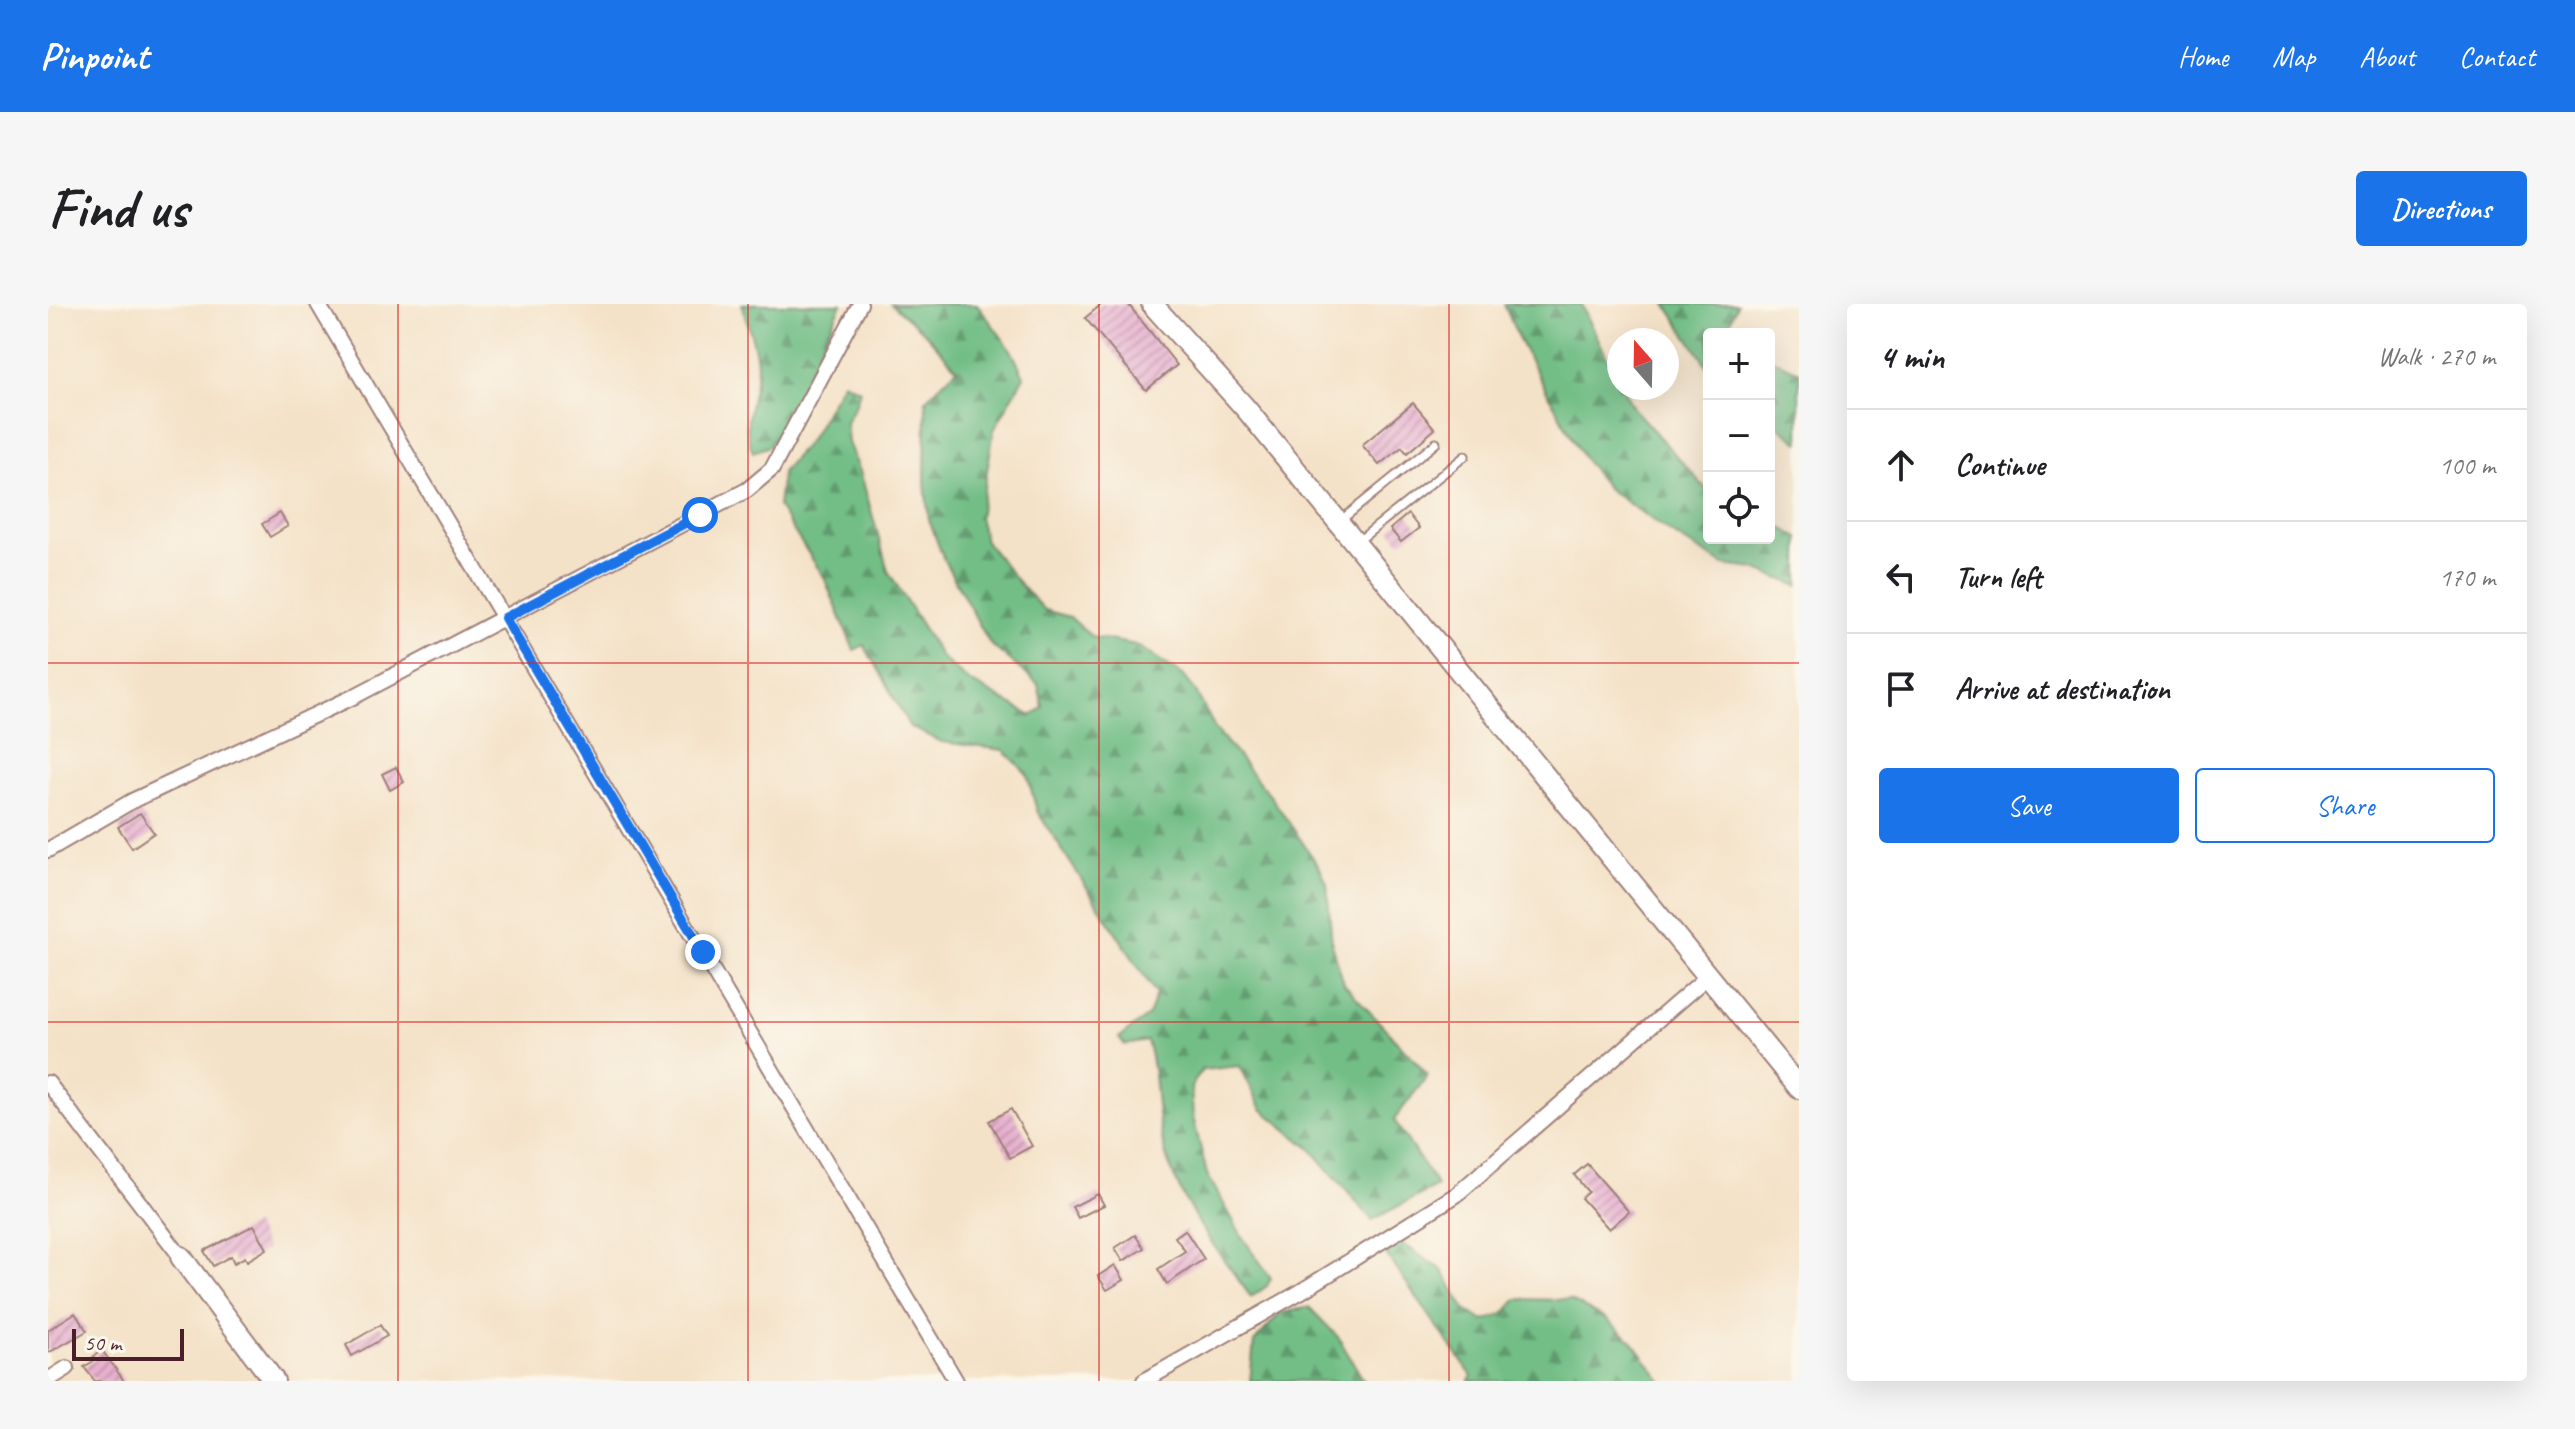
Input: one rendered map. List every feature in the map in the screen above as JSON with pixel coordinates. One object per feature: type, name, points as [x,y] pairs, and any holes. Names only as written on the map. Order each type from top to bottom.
[{"type":"street","points":[[318,304],[956,1381]]},
{"type":"street","points":[[48,850],[132,801],[353,697],[747,490],[772,469],[860,304]]},
{"type":"street","points":[[1152,304],[1247,410],[1799,1088]]},
{"type":"street","points":[[1144,1381],[1300,1292],[1456,1195],[1708,976]]},
{"type":"street","points":[[48,1083],[274,1381]]},
{"type":"street","points":[[48,1380],[67,1368]]},
{"type":"lane","points":[[1338,522],[1436,443]]},
{"type":"lane","points":[[1355,543],[1465,456]]},
{"type":"green space","points":[[742,304],[842,304],[769,446],[753,452],[748,420],[757,359]]},
{"type":"green space","points":[[891,304],[977,304],[1011,350],[1024,376],[994,430],[979,517],[985,541],[1044,610],[1070,617],[1092,637],[1136,645],[1183,675],[1195,690],[1215,728],[1272,798],[1320,868],[1327,884],[1332,944],[1344,984],[1428,1075],[1394,1120],[1437,1186],[1372,1220],[1311,1149],[1262,1109],[1240,1066],[1202,1070],[1191,1087],[1193,1117],[1207,1174],[1243,1238],[1271,1278],[1267,1286],[1251,1297],[1188,1205],[1169,1165],[1160,1131],[1147,1041],[1125,1045],[1119,1038],[1148,1016],[1156,994],[1037,811],[1027,774],[1004,750],[942,742],[910,727],[864,645],[854,650],[824,577],[778,507],[782,472],[811,438],[843,382],[860,390],[846,422],[848,443],[860,471],[888,571],[941,657],[970,682],[1032,716],[1043,707],[1038,684],[990,644],[944,560],[929,520],[925,484],[926,399],[957,369],[926,334]]},
{"type":"green space","points":[[1504,304],[1581,304],[1607,357],[1607,400],[1629,400],[1703,485],[1703,544],[1775,544],[1775,524],[1799,538],[1799,586],[1755,569],[1724,565],[1608,489],[1582,456],[1519,340]]},
{"type":"green space","points":[[1666,304],[1737,304],[1730,328],[1703,328],[1703,360]]},
{"type":"green space","points":[[1775,361],[1799,371],[1799,442],[1775,424]]},
{"type":"green space","points":[[1400,1242],[1442,1270],[1466,1310],[1484,1321],[1504,1314],[1517,1299],[1570,1300],[1606,1319],[1631,1340],[1662,1381],[1469,1381],[1472,1376],[1386,1254]]},
{"type":"green space","points":[[1309,1307],[1338,1337],[1364,1381],[1250,1381],[1254,1342],[1280,1313]]},
{"type":"building","points":[[1102,304],[1128,304],[1177,365],[1146,390],[1085,318]]},
{"type":"building","points":[[1413,403],[1435,429],[1407,453],[1402,447],[1379,465],[1362,445]]},
{"type":"building","points":[[280,513],[288,526],[270,537],[262,524]]},
{"type":"building","points":[[1408,514],[1419,528],[1401,542],[1390,529]]},
{"type":"building","points":[[396,767],[404,782],[390,790],[382,774]]},
{"type":"building","points":[[140,813],[154,833],[132,848],[118,827]]},
{"type":"building","points":[[1011,1109],[1032,1146],[1010,1158],[989,1121]]},
{"type":"building","points":[[1587,1164],[1629,1212],[1609,1229],[1581,1198],[1588,1192],[1574,1175]]},
{"type":"building","points":[[1098,1194],[1104,1205],[1078,1218],[1072,1207]]},
{"type":"building","points":[[254,1225],[267,1249],[247,1261],[245,1257],[234,1263],[231,1256],[213,1266],[204,1251]]},
{"type":"building","points":[[1185,1230],[1204,1259],[1167,1284],[1158,1269],[1185,1251],[1175,1237]]},
{"type":"building","points":[[1135,1235],[1144,1248],[1123,1261],[1115,1248]]},
{"type":"building","points":[[1115,1265],[1124,1280],[1107,1290],[1098,1276]]},
{"type":"building","points":[[75,1313],[87,1331],[48,1353],[48,1330]]},
{"type":"building","points":[[380,1325],[387,1336],[352,1356],[346,1345]]},
{"type":"building","points":[[102,1350],[124,1381],[95,1381],[84,1367],[95,1360],[93,1357]]},
{"type":"route","points":[[700,515],[505,618],[703,952]]}]
